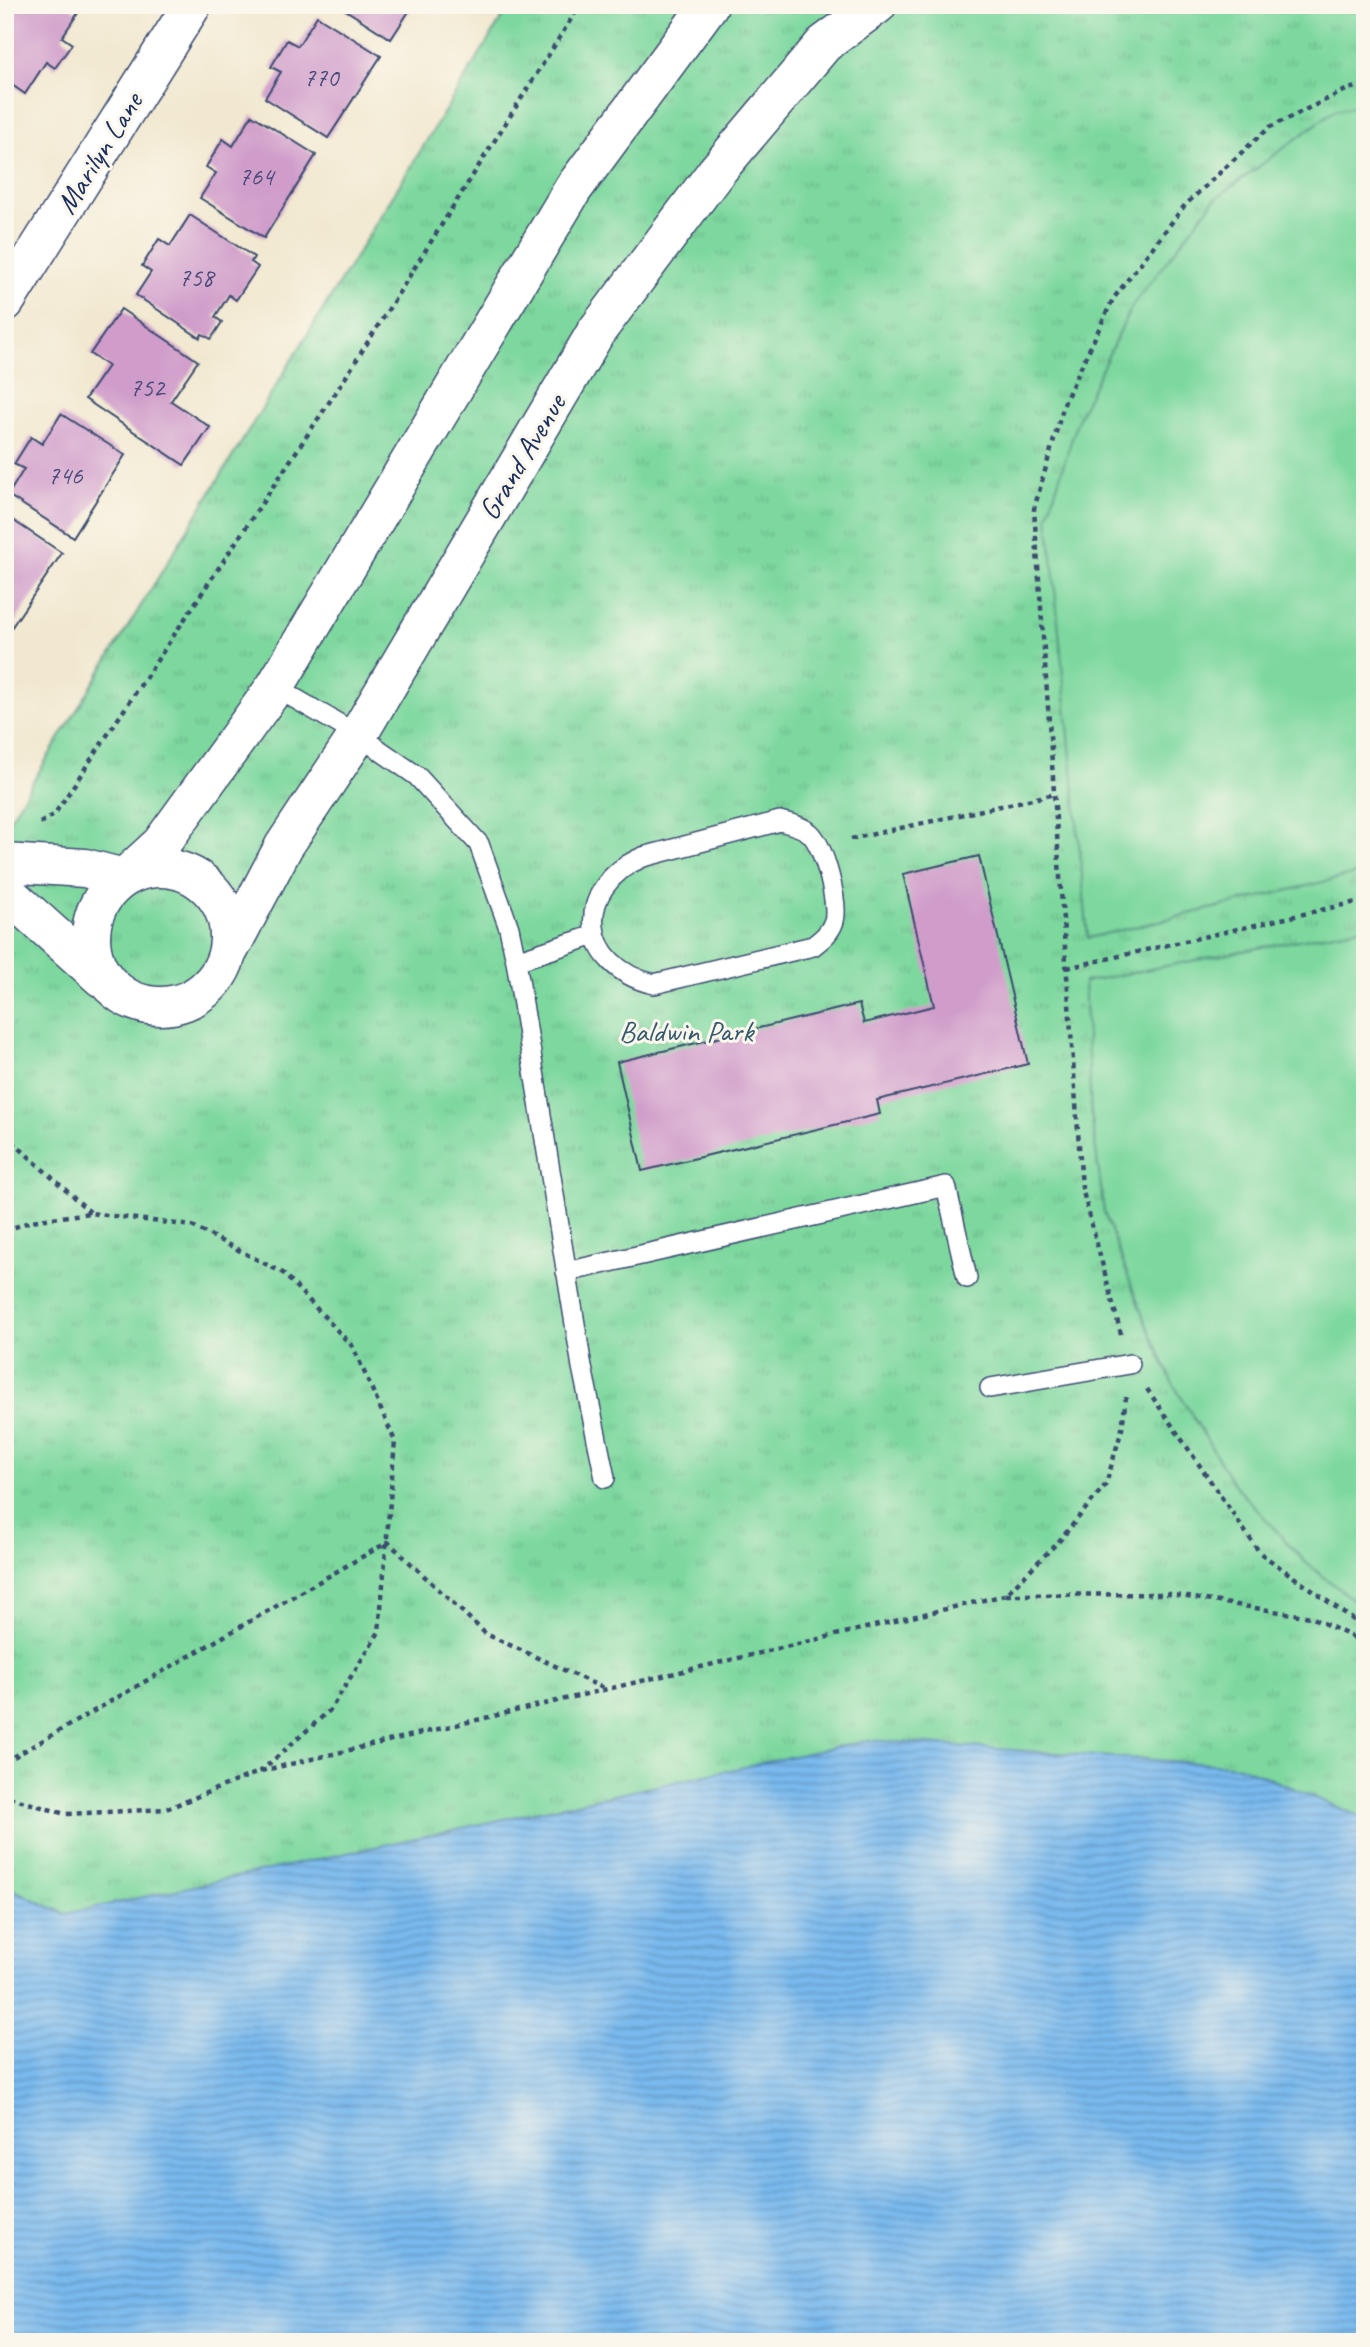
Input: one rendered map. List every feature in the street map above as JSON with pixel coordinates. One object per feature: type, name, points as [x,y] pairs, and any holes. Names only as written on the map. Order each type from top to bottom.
[{"type":"street","name":"Marilyn Lane","points":[[5,302],[192,5]]},
{"type":"street","points":[[118,992],[102,976],[93,956],[91,933],[96,911],[107,893],[162,844],[275,687],[573,188],[709,5]]},
{"type":"street","name":"Grand Avenue","points":[[5,891],[118,992],[137,1003],[159,1006],[181,1004],[202,992],[218,975],[284,846],[358,735],[596,332],[716,172],[824,44],[877,5]]},
{"type":"street","points":[[5,863],[85,868],[124,877],[145,869],[168,868],[191,874],[210,888],[223,908],[229,930],[227,954]]},
{"type":"lane","points":[[275,687],[358,735],[416,776],[479,844],[509,928],[516,961],[566,1272],[605,1478]]},
{"type":"lane","points":[[780,821],[809,833],[820,845],[836,905],[834,922],[825,936],[813,946],[654,984],[634,980],[616,970],[600,950],[595,935],[594,915],[598,895],[609,878],[624,865],[643,857],[780,821]]},
{"type":"lane","points":[[516,961],[595,935]]},
{"type":"lane","points":[[566,1272],[946,1186],[967,1278]]},
{"type":"lane","points":[[990,1388],[1130,1364]]},
{"type":"path","points":[[29,829],[54,815],[312,429],[580,5]]},
{"type":"path","points":[[1365,85],[1348,89],[1268,128],[1185,205],[1113,299],[1065,401],[1034,509],[1082,1188],[1130,1364],[1261,1553],[1365,1628]]},
{"type":"path","points":[[820,845],[1055,794]]},
{"type":"path","points":[[1067,968],[1365,900]]},
{"type":"path","points":[[5,1135],[90,1213]]},
{"type":"path","points":[[5,1231],[32,1221],[90,1213],[192,1226],[283,1273],[353,1347],[395,1441],[379,1632],[330,1710],[261,1771]]},
{"type":"path","points":[[1005,1595],[1060,1540],[1105,1484],[1122,1429],[1130,1364]]},
{"type":"path","points":[[388,1542],[486,1634],[606,1689]]},
{"type":"path","points":[[5,1762],[388,1542]]},
{"type":"path","points":[[5,1796],[65,1814],[166,1809],[261,1771],[1005,1595],[1169,1594],[1311,1618],[1365,1643]]},
{"type":"green space","name":"Baldwin Park","points":[[510,5],[1365,5],[1365,1819],[1240,1766],[65,1914],[5,1886],[5,827]]},
{"type":"green space","points":[[1365,104],[1365,872],[1088,938],[1048,515],[1079,416],[1132,306],[1214,200],[1335,110]]},
{"type":"green space","points":[[1365,927],[1365,1609],[1305,1562],[1233,1483],[1172,1382],[1144,1319],[1104,1212],[1091,1111],[1084,982]]},
{"type":"water","points":[[868,1740],[1240,1766],[1365,1819],[1365,2342],[5,2342],[5,1886],[65,1914]]},
{"type":"building","points":[[5,5],[67,5],[78,13],[62,37],[72,44],[55,68],[46,62],[25,94],[5,80]]},
{"type":"building","points":[[338,5],[413,5],[391,39]]},
{"type":"building","points":[[317,16],[381,56],[328,138],[265,98],[281,72],[271,67],[287,40],[298,46]]},
{"type":"building","points":[[252,115],[316,155],[264,238],[200,198],[216,173],[206,167],[223,139],[233,146]]},
{"type":"building","points":[[190,215],[254,257],[251,262],[258,267],[236,300],[229,295],[215,317],[222,322],[211,339],[202,334],[200,338],[136,295],[151,272],[142,266],[159,239],[170,246]]},
{"type":"building","points":[[121,309],[198,361],[171,401],[210,427],[184,465],[85,399],[108,366],[90,354]]},
{"type":"building","points":[[61,414],[125,455],[73,537],[8,495],[24,469],[14,464],[31,437],[42,444]]},
{"type":"building","points":[[5,515],[62,553],[5,637]]},
{"type":"building","points":[[979,856],[1028,1064],[877,1100],[880,1114],[642,1171],[617,1062],[859,1004],[864,1023],[934,1006],[903,874]]}]
